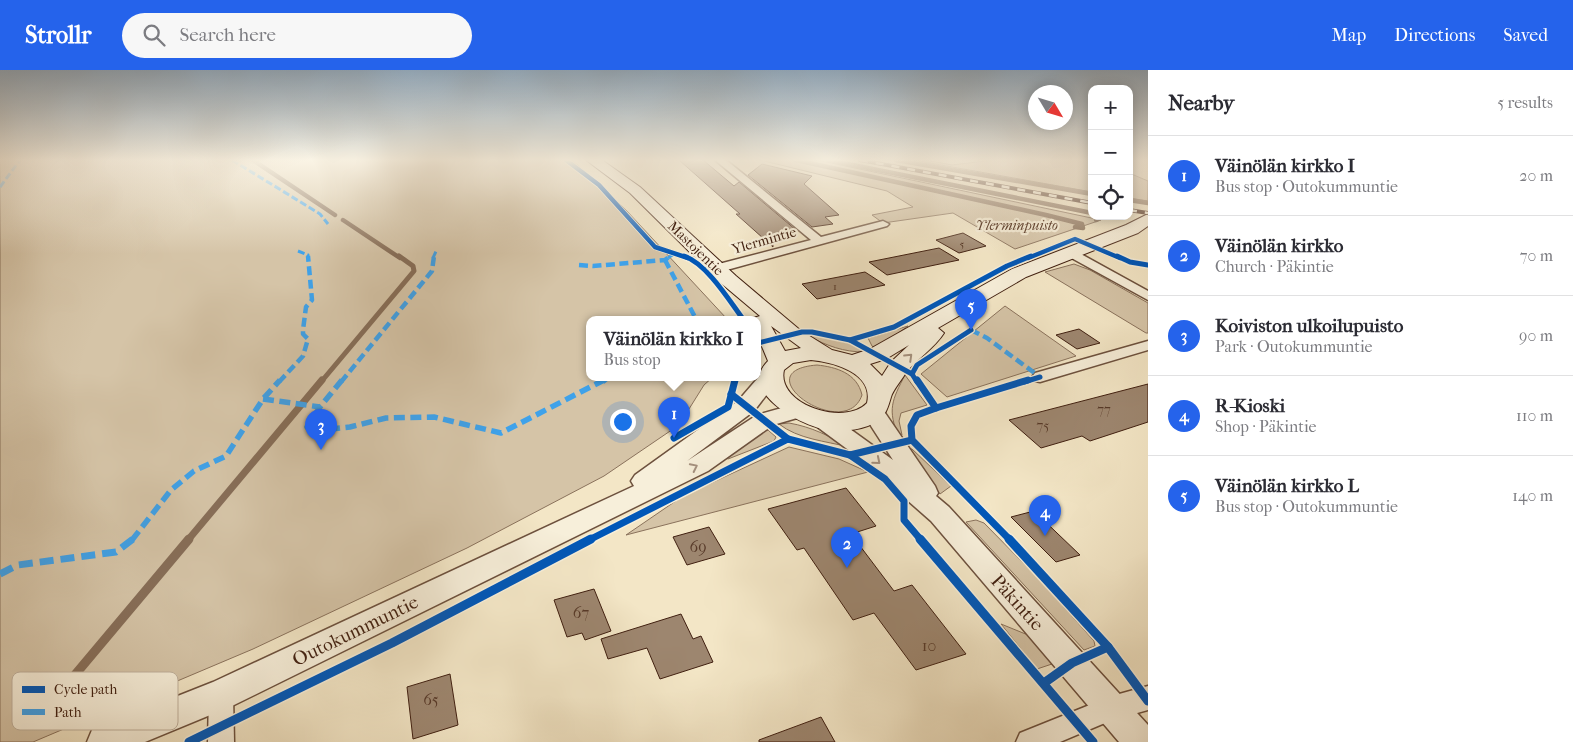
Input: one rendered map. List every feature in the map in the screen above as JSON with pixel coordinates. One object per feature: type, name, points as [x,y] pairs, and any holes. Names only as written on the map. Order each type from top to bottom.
[{"type":"main road","name":"Mastojentie","points":[[636,191],[724,274],[793,334],[824,354]]},
{"type":"main road","points":[[850,363],[878,354],[1019,273],[1132,229],[1148,219]]},
{"type":"main road","name":"Mastojentie","points":[[724,274],[754,316]]},
{"type":"main road","points":[[876,403],[877,386],[871,378],[850,363],[824,354],[799,354],[775,369],[772,385],[776,394],[796,411],[824,421],[853,421],[865,418],[876,403],[899,367],[961,307]]},
{"type":"main road","name":"Mastojentie","points":[[761,326],[770,340],[775,369]]},
{"type":"street","name":"Ylermintie","points":[[758,191],[818,240]]},
{"type":"street","name":"Ylermintie","points":[[724,274],[818,240],[883,224]]},
{"type":"street","points":[[1070,252],[1148,296]]},
{"type":"street","points":[[1040,377],[1148,345]]},
{"type":"street","name":"Outokummuntie","points":[[602,510],[746,406],[775,369]]},
{"type":"street","name":"Päkintie","points":[[876,403],[940,514]]},
{"type":"street","name":"Outokummuntie","points":[[178,712],[221,694],[602,510],[700,465],[765,420],[796,411]]},
{"type":"street","name":"Päkintie","points":[[824,421],[866,451],[940,514],[1141,742]]},
{"type":"street","points":[[221,694],[221,742]]},
{"type":"street","points":[[1029,742],[1105,699],[1148,698]]},
{"type":"street","name":"Outokummuntie","points":[[104,742],[133,730]]},
{"type":"green space","points":[[0,191],[606,191],[626,210],[724,316],[586,316],[586,381],[708,381],[704,385],[679,425],[604,476],[467,548],[253,649],[178,681],[178,672],[12,672],[12,730],[61,730],[33,742],[0,742]]},
{"type":"green space","name":"Ylerminpuisto","points":[[888,191],[965,191],[1088,217],[1088,220],[1101,220],[1015,249],[953,213],[883,223],[872,215],[913,207]]},
{"type":"green space","points":[[1133,191],[1148,191],[1148,201],[1133,199]]},
{"type":"green space","points":[[1074,264],[1090,270],[1148,303],[1148,333],[1045,272]]},
{"type":"green space","points":[[1005,306],[1076,356],[947,397],[921,374]]},
{"type":"green space","points":[[908,326],[876,349],[868,338]]},
{"type":"green space","points":[[812,334],[852,344],[865,352],[836,348],[808,336]]},
{"type":"green space","points":[[817,365],[845,372],[856,381],[862,395],[852,408],[837,412],[820,409],[805,401],[793,390],[790,379],[796,370]]},
{"type":"green space","points":[[905,375],[927,405],[901,413],[899,421],[902,435],[899,437],[892,412],[894,398]]},
{"type":"green space","points":[[789,423],[813,429],[849,447],[803,436],[779,424]]},
{"type":"green space","points":[[763,430],[768,430],[776,437],[774,441],[728,459],[725,457]]},
{"type":"green space","points":[[789,447],[839,459],[868,472],[626,535],[683,496]]},
{"type":"green space","points":[[906,448],[912,449],[951,486],[940,494]]},
{"type":"green space","points":[[976,520],[984,523],[1039,579],[1094,641],[1095,646],[1084,650],[966,522]]},
{"type":"green space","points":[[1001,624],[1028,635],[1055,663],[1037,669]]},
{"type":"building","points":[[714,191],[750,191],[796,230],[772,234],[773,247],[736,214],[740,214]]},
{"type":"building","points":[[768,191],[812,191],[839,215],[825,217],[833,224],[812,227]]},
{"type":"building","points":[[963,233],[986,246],[959,253],[936,240]]},
{"type":"building","points":[[939,248],[959,260],[887,275],[869,262]]},
{"type":"building","points":[[865,272],[885,285],[817,299],[802,284]]},
{"type":"building","points":[[1079,329],[1100,343],[1077,349],[1056,335]]},
{"type":"building","points":[[1148,384],[1148,422],[1090,441],[1082,436],[1041,448],[1009,420]]},
{"type":"building","points":[[846,488],[876,526],[851,534],[894,591],[912,585],[966,654],[916,670],[874,613],[853,620],[804,548],[797,550],[768,509]]},
{"type":"building","points":[[1034,511],[1080,555],[1056,562],[1011,517]]},
{"type":"building","points":[[709,527],[725,554],[687,565],[673,537]]},
{"type":"building","points":[[594,589],[611,631],[585,640],[582,633],[567,637],[554,600]]},
{"type":"building","points":[[681,614],[693,639],[701,636],[713,662],[660,679],[647,648],[608,659],[601,639]]},
{"type":"building","points":[[450,674],[458,725],[413,739],[407,687]]},
{"type":"building","points":[[821,717],[835,742],[759,742],[759,740]]},
{"type":"waterway","points":[[300,191],[335,215]]},
{"type":"waterway","points":[[939,191],[1082,224],[1083,228],[1075,227]]},
{"type":"waterway","points":[[984,191],[1088,212]]},
{"type":"waterway","points":[[1077,191],[1088,193]]},
{"type":"waterway","points":[[1133,201],[1148,203]]},
{"type":"waterway","points":[[343,220],[400,258]]},
{"type":"waterway","points":[[321,382],[414,271],[413,266],[399,256]]},
{"type":"waterway","points":[[188,540],[322,380]]},
{"type":"waterway","points":[[77,672],[189,539]]},
{"type":"railway","points":[[1029,191],[1088,202]]},
{"type":"railway","points":[[1133,211],[1148,213]]},
{"type":"marked path","points":[[283,191],[320,214],[328,224]]},
{"type":"marked path","points":[[437,249],[432,261],[432,271],[320,407],[307,427],[311,431],[350,427],[386,418],[434,417],[501,433],[604,381]]},
{"type":"marked path","points":[[0,574],[18,565],[116,552],[132,540],[171,490],[194,471],[226,456],[263,399],[303,356],[308,339],[303,334],[306,307],[312,300],[308,255],[298,251]]},
{"type":"marked path","points":[[579,265],[593,266],[665,260],[675,253]]},
{"type":"marked path","points":[[665,260],[694,316]]},
{"type":"marked path","points":[[971,330],[987,338],[1040,377]]},
{"type":"marked path","points":[[263,399],[320,407]]},
{"type":"cycle path","points":[[604,191],[655,247],[692,259],[716,283],[741,316]]},
{"type":"cycle path","points":[[761,342],[802,332],[812,332],[850,340],[894,327],[1007,266],[1075,239],[1130,262],[1148,265]]},
{"type":"cycle path","points":[[912,374],[917,365],[971,330]]},
{"type":"cycle path","points":[[850,340],[912,374],[936,408],[917,415],[911,426],[912,440],[1025,555],[1108,647],[1148,701]]},
{"type":"cycle path","points":[[936,408],[1040,377]]},
{"type":"cycle path","points":[[674,438],[728,407],[735,381]]},
{"type":"cycle path","points":[[731,394],[788,439]]},
{"type":"cycle path","points":[[189,742],[392,643],[700,482],[788,439],[850,455],[912,440]]},
{"type":"cycle path","points":[[850,455],[885,479],[904,501],[904,520],[1093,742]]},
{"type":"cycle path","points":[[1044,683],[1072,663],[1108,647]]},
{"type":"place","name":"Väinölän kirkko L","points":[[971,330]]},
{"type":"place","name":"Väinölän kirkko I","points":[[674,438]]},
{"type":"place","name":"Koiviston ulkoilupuisto","points":[[321,450]]},
{"type":"place","name":"R-Kioski","points":[[1045,536]]},
{"type":"place","name":"Väinölän kirkko","points":[[847,568]]}]
